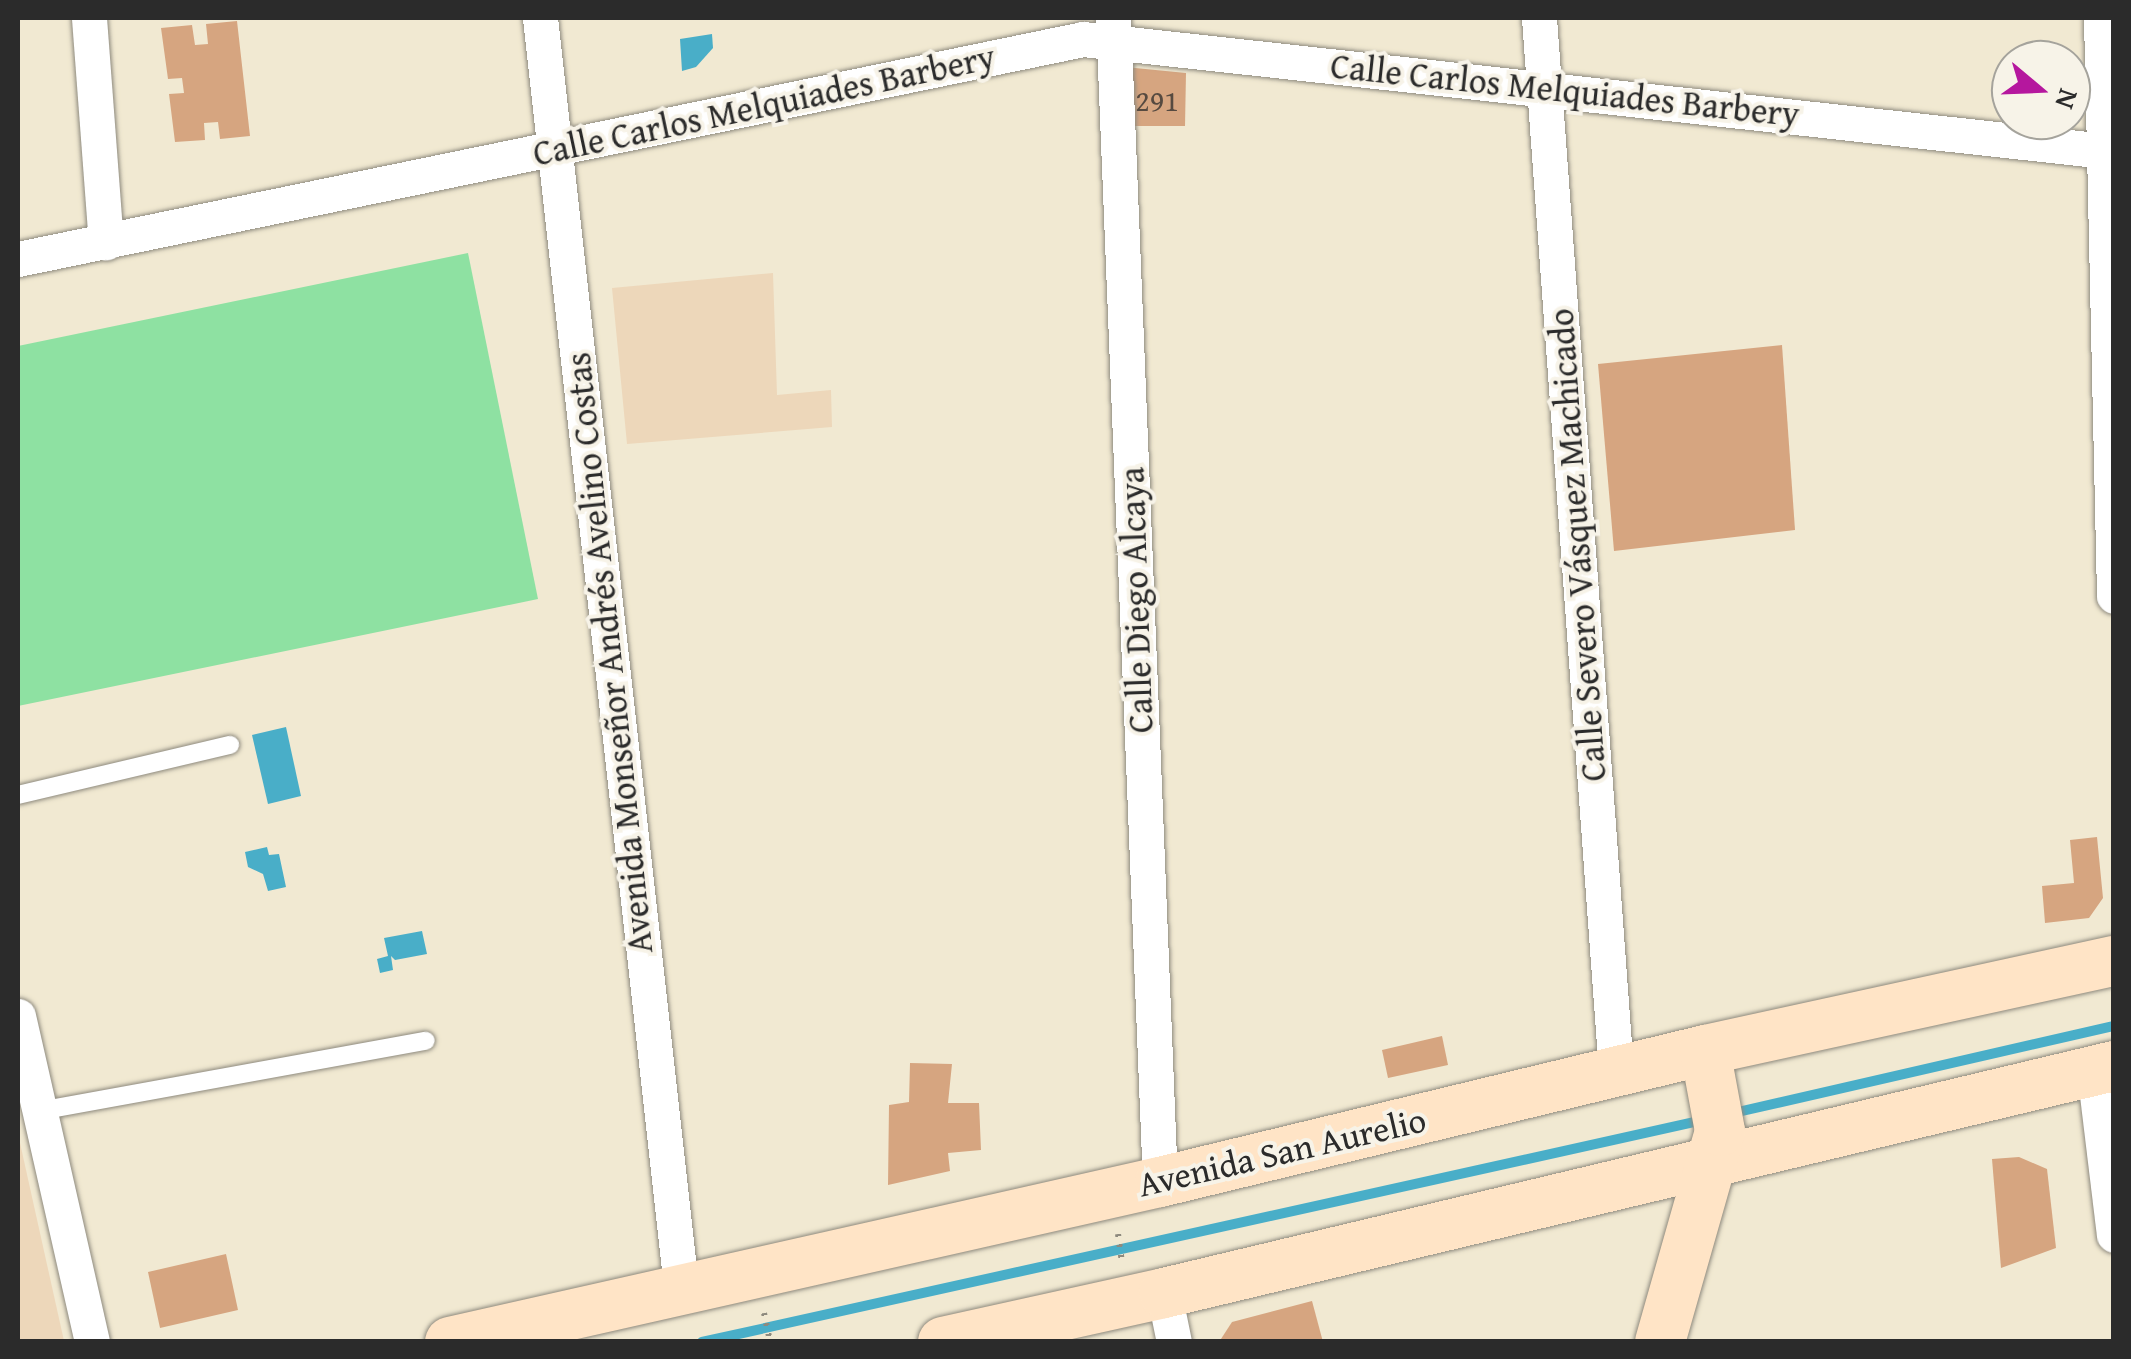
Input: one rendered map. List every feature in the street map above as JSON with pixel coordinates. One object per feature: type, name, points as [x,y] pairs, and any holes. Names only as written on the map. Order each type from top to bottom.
[{"type":"main road","name":"Avenida San Aurelio","points":[[450,1342],[1160,1182],[1616,1072],[1708,1063],[2114,961]]},
{"type":"main road","points":[[1660,1342],[1717,1147],[1708,1063]]},
{"type":"main road","points":[[943,1342],[1145,1285],[1717,1147],[2104,1068]]},
{"type":"street","points":[[89,18],[106,242]]},
{"type":"street","name":"Avenida Monseñor Andrés Avelino Costas","points":[[540,18],[681,1288]]},
{"type":"street","name":"Calle Severo Vásquez Machicado","points":[[1539,18],[1616,1072]]},
{"type":"street","points":[[2100,18],[2109,151],[2114,596]]},
{"type":"street","name":"Calle Carlos Melquiades Barbery","points":[[18,260],[1114,30],[1542,86],[2109,151]]},
{"type":"street","name":"Calle Diego Alcaya","points":[[1114,30],[1160,1182]]},
{"type":"street","points":[[18,1016],[92,1342]]},
{"type":"street","points":[[2104,1068],[2114,1235]]},
{"type":"street","points":[[1145,1285],[1174,1342]]},
{"type":"lane","points":[[18,795],[230,745]]},
{"type":"lane","points":[[40,1111],[426,1041]]},
{"type":"path","points":[[1115,1218],[1145,1285]]},
{"type":"path","points":[[760,1295],[770,1342]]},
{"type":"shaded area","points":[[773,273],[777,395],[831,390],[832,427],[627,444],[612,288]]},
{"type":"shaded area","points":[[18,1134],[64,1341],[18,1341]]},
{"type":"green space","points":[[468,253],[538,599],[18,706],[18,346]]},
{"type":"water","points":[[712,34],[713,48],[696,67],[682,71],[680,39]]},
{"type":"water","points":[[286,727],[301,796],[268,804],[252,735]]},
{"type":"water","points":[[267,847],[269,855],[279,854],[286,887],[268,891],[263,874],[248,867],[245,852]]},
{"type":"water","points":[[422,931],[427,954],[395,960],[391,956],[393,970],[380,973],[377,959],[388,956],[384,938]]},
{"type":"building","points":[[237,21],[250,136],[220,139],[218,122],[204,123],[205,140],[175,142],[169,94],[184,93],[182,78],[168,79],[161,28],[192,25],[195,45],[208,44],[206,24]]},
{"type":"building","points":[[1125,67],[1186,73],[1185,126],[1131,126]]},
{"type":"building","points":[[1782,345],[1795,530],[1614,551],[1598,364]]},
{"type":"building","points":[[2097,837],[2103,898],[2089,918],[2045,923],[2042,886],[2074,883],[2070,840]]},
{"type":"building","points":[[1442,1036],[1448,1065],[1388,1078],[1382,1050]]},
{"type":"building","points":[[910,1063],[952,1064],[948,1103],[979,1103],[981,1150],[948,1153],[950,1171],[888,1185],[889,1105],[909,1102]]},
{"type":"building","points":[[2019,1157],[2047,1169],[2056,1248],[2001,1268],[1992,1159]]},
{"type":"building","points":[[226,1254],[238,1310],[160,1328],[148,1272]]},
{"type":"building","points":[[1312,1301],[1323,1342],[1219,1342],[1232,1322]]},
{"type":"waterway","points":[[1729,1114],[2114,1026]]},
{"type":"waterway","points":[[702,1342],[1703,1120]]}]
